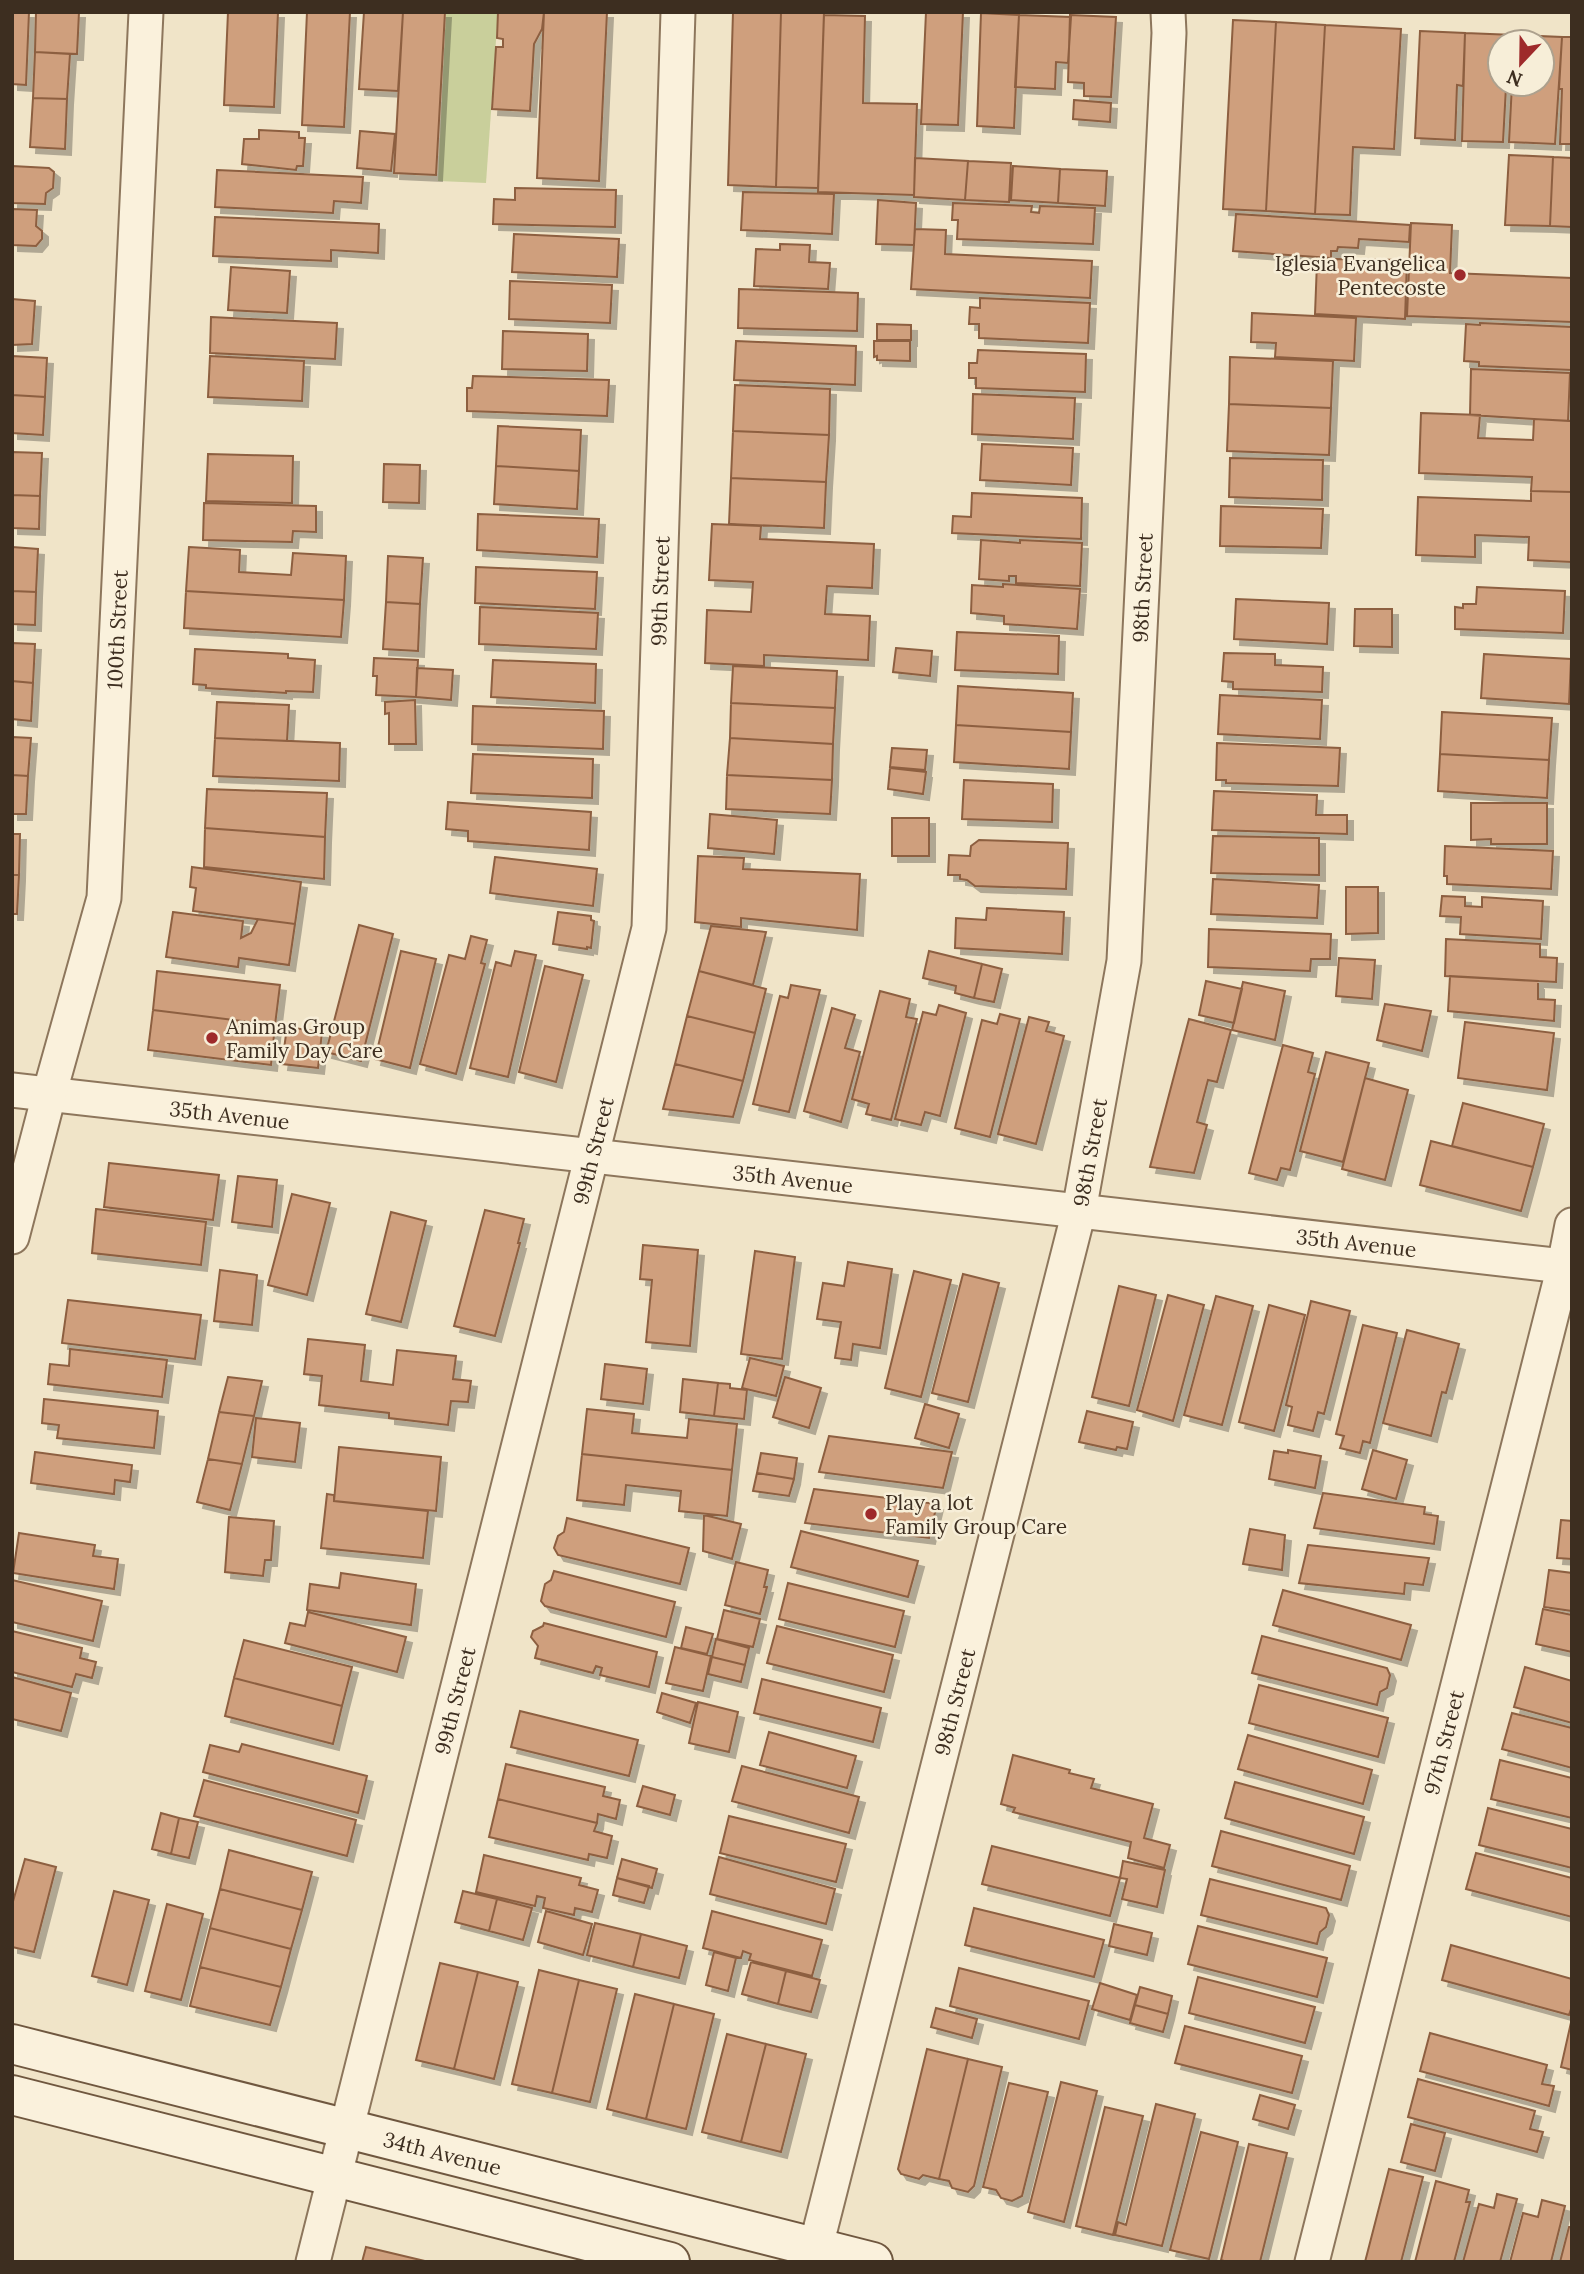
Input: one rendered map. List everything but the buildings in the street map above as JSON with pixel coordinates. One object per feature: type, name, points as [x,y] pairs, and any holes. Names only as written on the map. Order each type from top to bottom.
[{"type":"street","name":"100th Street","points":[[12,1237],[104,898],[146,12]]},
{"type":"street","name":"99th Street","points":[[313,2262],[649,928],[678,12]]},
{"type":"street","name":"98th Street","points":[[814,2255],[1079,1211],[1124,961],[1168,12]]},
{"type":"street","name":"35th Avenue","points":[[12,1090],[1568,1266]]},
{"type":"street","name":"97th Street","points":[[1312,2262],[1568,1266],[1572,1225]]},
{"type":"street","name":"34th Avenue","points":[[12,2044],[346,2128],[814,2255],[873,2262]]},
{"type":"street","points":[[12,2095],[670,2262]]},
{"type":"green space","points":[[446,12],[498,12],[486,183],[438,181]]},
{"type":"place","name":"Iglesia Evangelica Pentecoste","points":[[1460,275]]},
{"type":"place","name":"Animas Group Family Day Care","points":[[212,1038]]},
{"type":"place","name":"Play a lot Family Group Care","points":[[871,1514]]}]
